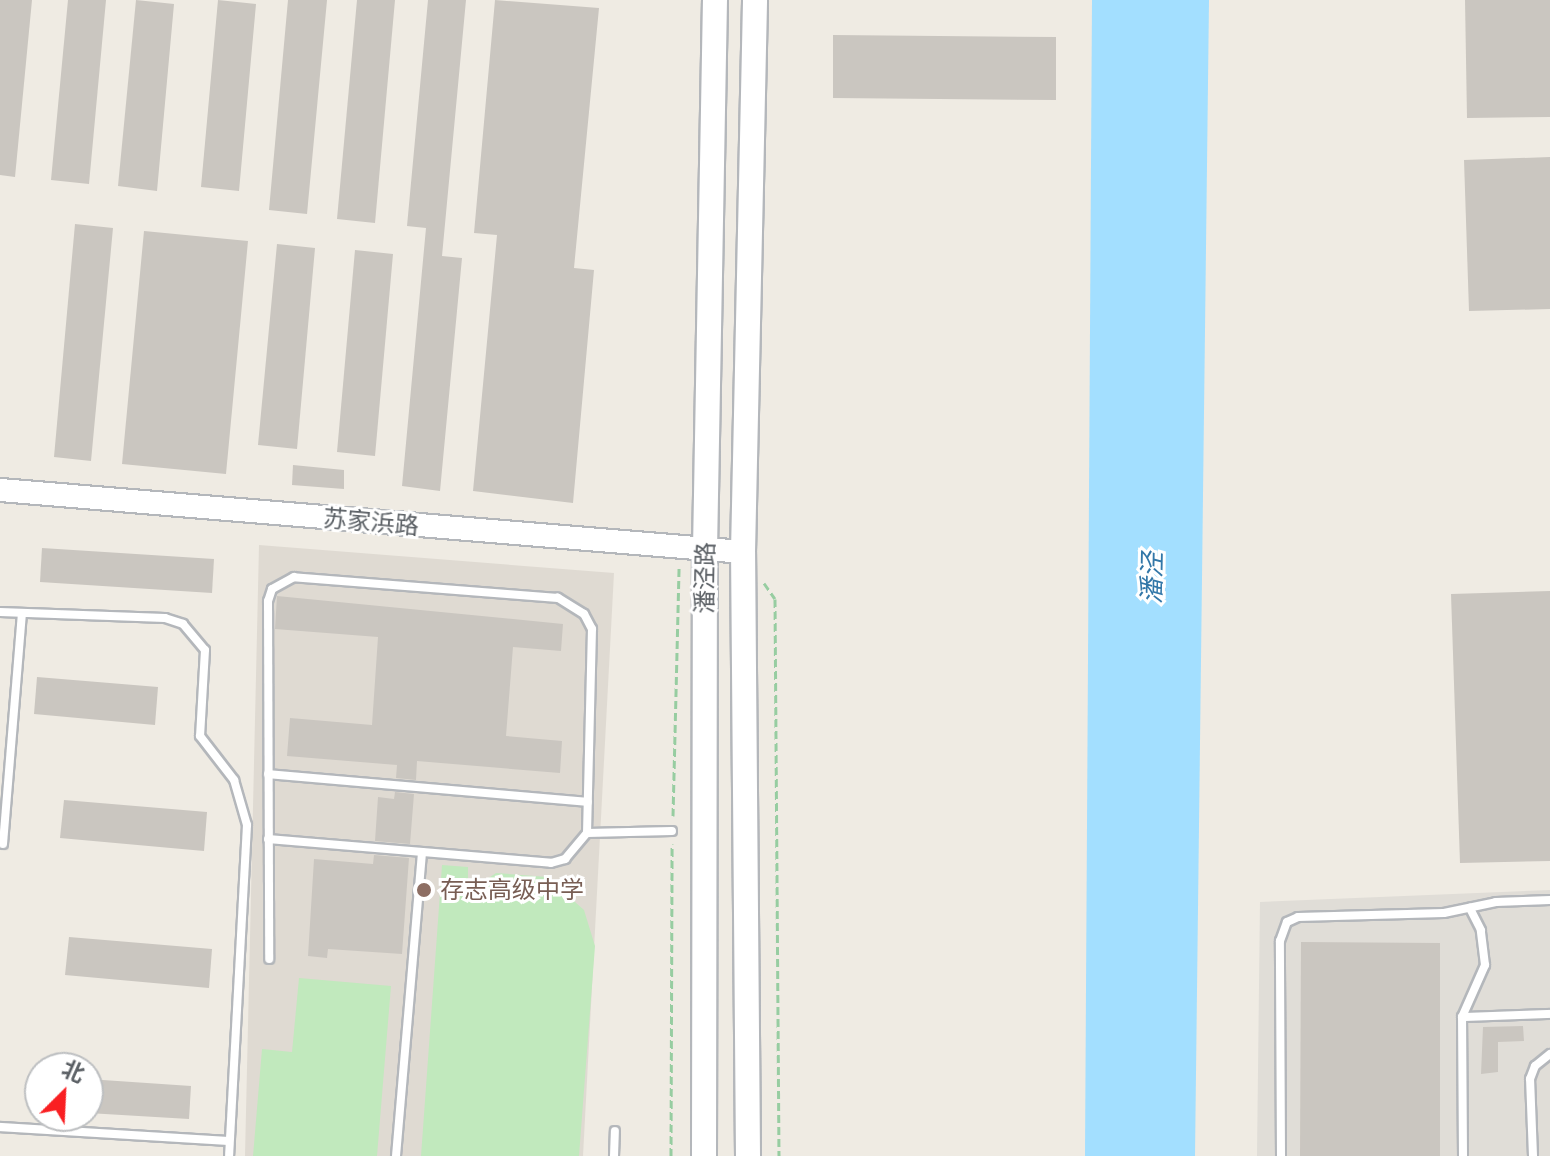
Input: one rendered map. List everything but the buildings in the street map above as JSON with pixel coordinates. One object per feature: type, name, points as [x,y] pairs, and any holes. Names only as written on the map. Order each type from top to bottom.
[{"type":"main road","name":"潘泾路","points":[[704,1156],[705,550],[715,0]]},
{"type":"main road","name":"潘泾路","points":[[748,1156],[743,552],[755,0]]},
{"type":"street","name":"苏家浜路","points":[[0,490],[743,552]]},
{"type":"lane","points":[[268,839],[551,863],[565,859],[587,833],[592,629],[584,614],[558,598],[294,577],[278,583],[268,601],[268,839],[269,959]]},
{"type":"lane","points":[[0,612],[165,618],[183,624],[205,650],[200,736],[234,780],[247,825],[229,1156]]},
{"type":"lane","points":[[3,844],[22,614]]},
{"type":"lane","points":[[268,774],[588,802]]},
{"type":"lane","points":[[587,833],[672,831]]},
{"type":"lane","points":[[396,1156],[422,852]]},
{"type":"lane","points":[[1281,1156],[1280,941],[1287,922],[1298,917],[1470,908],[1550,900]]},
{"type":"lane","points":[[1463,1156],[1462,1017],[1485,965],[1481,930],[1470,908]]},
{"type":"lane","points":[[1462,1017],[1550,1014]]},
{"type":"lane","points":[[1533,1156],[1530,1079],[1535,1066],[1550,1054]]},
{"type":"lane","points":[[0,1127],[229,1141]]},
{"type":"lane","points":[[614,1156],[615,1131]]},
{"type":"path","name":"潘泾路","points":[[671,1156],[672,831],[679,548]]},
{"type":"path","name":"潘泾路","points":[[743,552],[775,599],[779,1156]]},
{"type":"shaded area","name":"存志高级中学","points":[[259,545],[614,573],[583,1156],[245,1156]]},
{"type":"shaded area","points":[[1550,890],[1550,1156],[1257,1156],[1260,902]]},
{"type":"green space","points":[[442,865],[468,867],[468,892],[496,873],[547,877],[584,910],[595,946],[579,1156],[421,1156]]},
{"type":"green space","points":[[299,978],[391,986],[377,1156],[253,1156],[262,1049],[292,1052]]},
{"type":"water","name":"潘泾","points":[[1092,0],[1209,0],[1195,1156],[1085,1156]]},
{"type":"place","name":"存志高级中学","points":[[424,890]]}]
